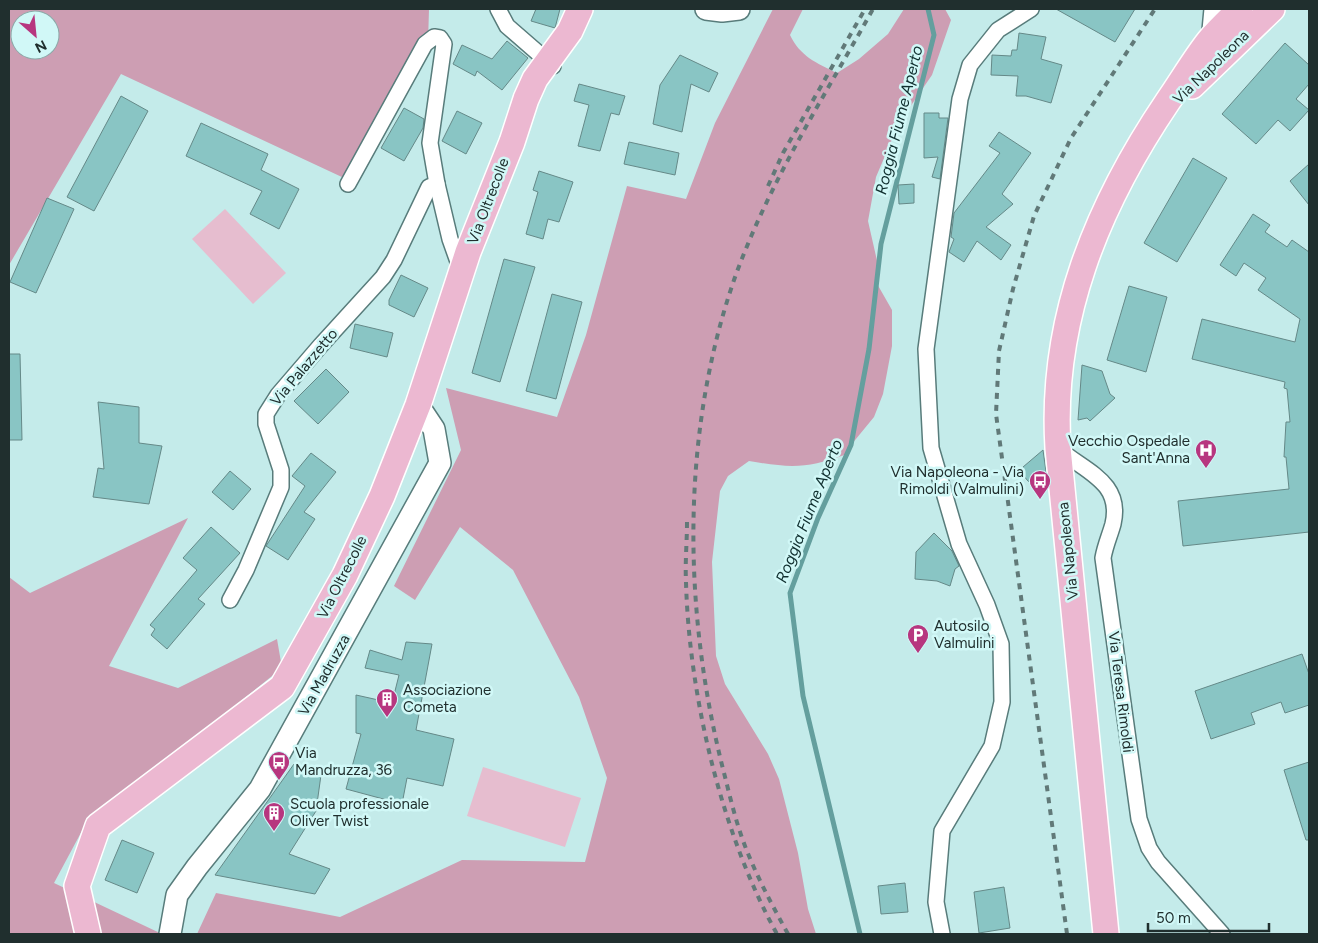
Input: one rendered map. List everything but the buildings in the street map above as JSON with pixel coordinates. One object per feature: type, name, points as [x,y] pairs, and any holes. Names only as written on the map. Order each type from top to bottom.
[{"type":"main road","name":"Via Oltrecolle","points":[[552,64],[580,9]]},
{"type":"main road","name":"Via Oltrecolle","points":[[88,934],[77,886],[98,826],[282,687],[345,575],[382,496],[418,405],[462,271],[512,142],[534,79],[580,38],[593,9]]},
{"type":"main road","name":"Via Napoleona","points":[[1106,934],[1058,448],[1056,421],[1061,352],[1070,308],[1090,246],[1113,192],[1151,126],[1204,64],[1209,41],[1240,9]]},
{"type":"main road","name":"Via Napoleona","points":[[1151,126],[1272,9]]},
{"type":"street","points":[[498,9],[507,26],[552,64]]},
{"type":"street","points":[[706,9],[722,11],[739,9]]},
{"type":"street","points":[[942,934],[936,902],[942,832],[992,746],[1002,702],[1001,644],[987,606],[959,544],[931,448],[926,349],[960,99],[970,65],[998,30],[1031,9]]},
{"type":"street","points":[[1209,41],[1212,9]]},
{"type":"street","points":[[348,184],[425,44],[434,37],[440,38],[444,44],[430,143],[437,184],[450,239],[462,271]]},
{"type":"street","name":"Via Palazzetto","points":[[230,600],[246,570],[281,487],[281,470],[266,424],[266,414],[278,395],[321,344],[383,276],[394,260],[429,187],[437,184]]},
{"type":"street","name":"Via Madruzza","points":[[170,934],[177,895],[197,867],[260,789],[440,463],[434,429],[418,405]]},
{"type":"street","name":"Via Teresa Rimoldi","points":[[1058,448],[1101,479],[1109,490],[1113,501],[1113,525],[1106,539],[1103,558],[1139,819],[1158,862],[1222,934]]},
{"type":"shaded area","points":[[9,9],[429,9],[428,43],[344,178],[121,74],[9,265]]},
{"type":"shaded area","points":[[773,9],[803,9],[790,35],[804,54],[837,73],[859,59],[888,34],[904,9],[945,9],[951,20],[932,75],[899,123],[876,177],[868,221],[878,265],[876,282],[892,310],[892,346],[883,394],[874,417],[851,445],[847,454],[809,465],[798,466],[749,461],[728,476],[720,491],[712,562],[716,656],[725,684],[768,754],[779,779],[798,853],[808,909],[816,934],[197,934],[216,893],[340,917],[462,860],[585,862],[607,778],[579,697],[513,570],[460,527],[415,600],[394,586],[461,450],[446,388],[557,417],[586,335],[627,186],[686,199],[715,123]]},
{"type":"shaded area","points":[[225,209],[286,273],[253,304],[192,239]]},
{"type":"shaded area","points":[[188,518],[109,666],[178,688],[277,639],[282,668],[84,827],[54,883],[162,934],[9,934],[9,577],[30,593]]},
{"type":"shaded area","points":[[483,767],[581,798],[565,847],[467,816]]},
{"type":"waterway","name":"Roggia Fiume Aperto","points":[[860,934],[803,696],[790,593],[818,518],[851,445],[869,349],[881,244],[934,35],[928,9]]},
{"type":"railway","points":[[768,186],[783,153],[865,9]]},
{"type":"railway","points":[[788,934],[760,880],[741,836],[732,806],[709,705],[700,645],[695,583],[694,521],[697,460],[704,399],[717,339],[734,280],[748,244],[780,175],[873,9]]},
{"type":"railway","points":[[1067,934],[996,414],[999,351],[1013,289],[1034,216],[1071,138],[1155,9]]},
{"type":"railway","points":[[687,522],[686,574],[689,626],[694,671],[712,764],[740,853],[757,895],[777,934]]},
{"type":"place","name":"Vecchio Ospedale Sant'Anna","points":[[1206,469]]},
{"type":"place","name":"Via Napoleona - Via Rimoldi (Valmulini)","points":[[1040,500]]},
{"type":"place","name":"Autosilo Valmulini","points":[[918,654]]},
{"type":"place","name":"Associazione Cometa","points":[[387,718]]},
{"type":"place","name":"Via Mandruzza, 36","points":[[279,781]]},
{"type":"place","name":"Scuola professionale Oliver Twist","points":[[274,832]]}]
